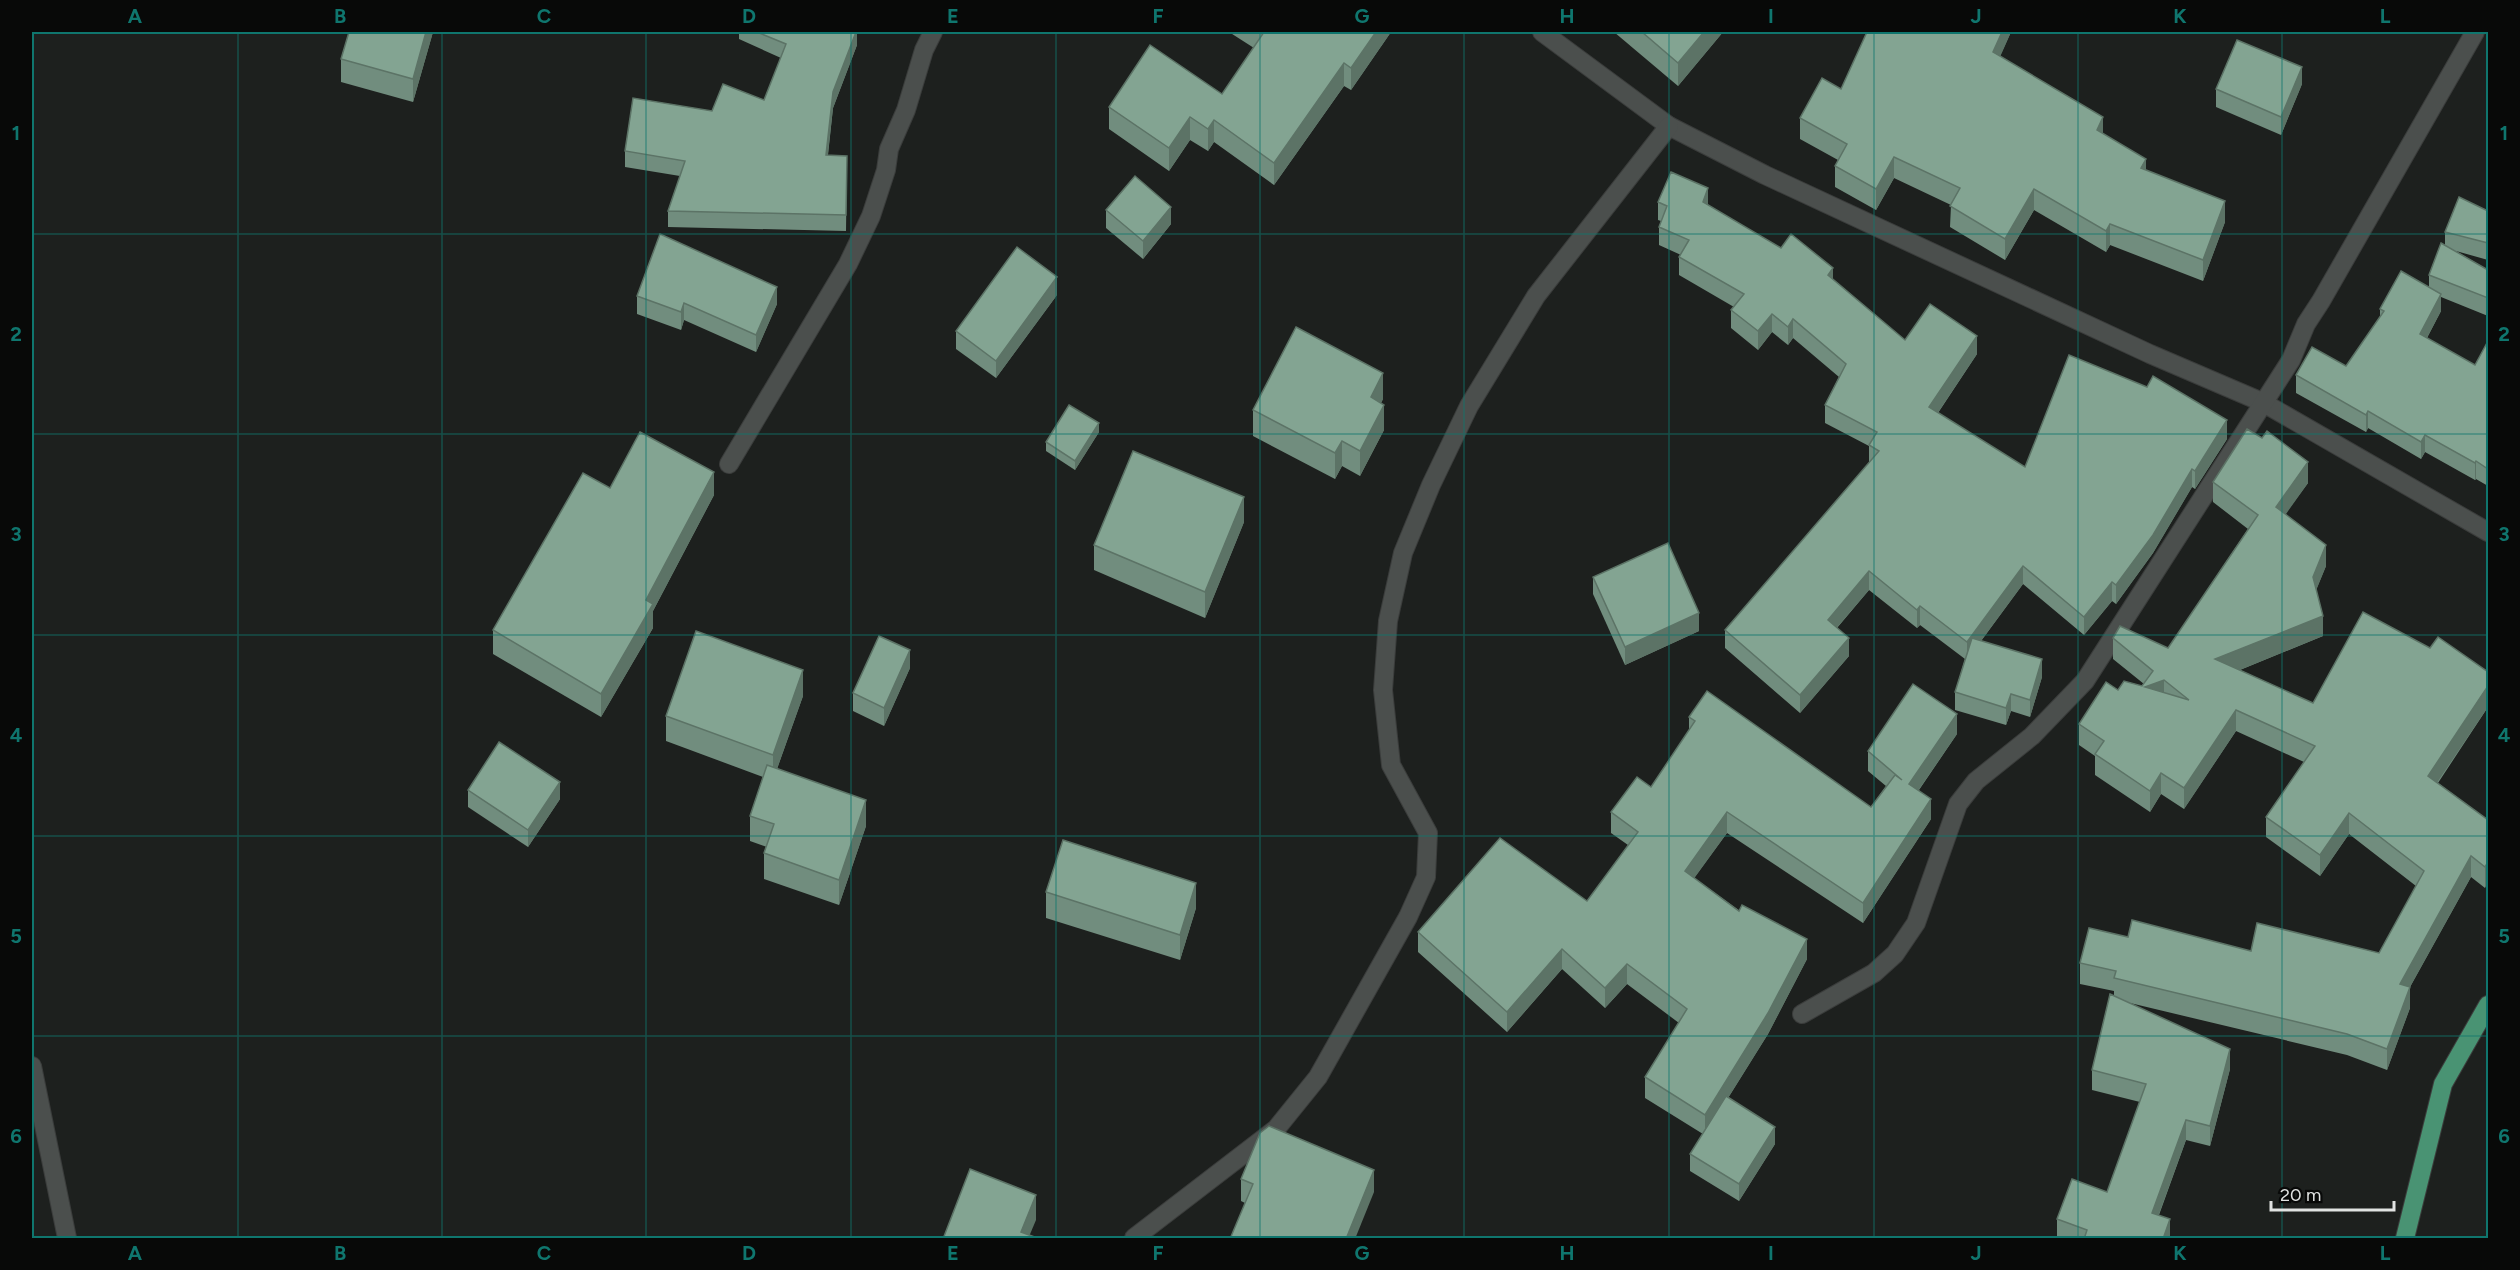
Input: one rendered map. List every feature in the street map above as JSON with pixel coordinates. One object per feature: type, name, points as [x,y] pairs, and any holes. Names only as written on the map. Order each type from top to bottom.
[{"type":"main road","points":[[2405,1239],[2444,1084],[2488,1005]]},
{"type":"street","points":[[729,464],[848,264],[871,216],[886,170],[889,149],[906,110],[924,50],[933,32]]},
{"type":"street","points":[[1542,32],[1669,126],[1765,175],[2150,354],[2262,402],[2488,532]]},
{"type":"street","points":[[1802,1014],[1874,973],[1895,954],[1916,923],[1958,804],[1976,781],[2032,736],[2085,681],[2291,360],[2306,324],[2475,32]]},
{"type":"street","points":[[1134,1239],[1276,1129],[1318,1077],[1408,917],[1426,877],[1428,833],[1392,765],[1383,690],[1388,621],[1403,553],[1431,485],[1469,406],[1536,296],[1669,126]]},
{"type":"street","points":[[32,1066],[66,1239]]},
{"type":"building","points":[[349,32],[426,32],[413,79],[341,59]]},
{"type":"building","points":[[757,32],[856,32],[833,92],[826,155],[847,156],[846,215],[668,211],[685,161],[625,151],[633,98],[712,111],[723,84],[764,100],[786,44]]},
{"type":"building","points":[[1264,32],[1376,32],[1351,68],[1344,63],[1274,163],[1214,120],[1208,129],[1190,117],[1169,148],[1109,107],[1150,45],[1222,94]]},
{"type":"building","points":[[1642,32],[1704,32],[1678,63]]},
{"type":"building","points":[[1867,32],[2002,32],[1993,52],[2103,117],[2097,130],[2146,159],[2141,168],[2225,201],[2203,260],[2110,224],[2106,231],[2034,189],[2005,239],[1950,206],[1960,188],[1894,157],[1876,189],[1835,166],[1847,144],[1800,118],[1822,78],[1841,89]]},
{"type":"building","points":[[2237,40],[2302,67],[2281,117],[2216,89]]},
{"type":"building","points":[[1671,172],[1708,188],[1703,202],[1781,248],[1791,234],[1833,268],[1828,275],[1905,340],[1930,304],[1977,336],[1929,407],[2025,467],[2069,355],[2147,387],[2153,376],[2227,420],[2195,471],[2192,469],[2153,535],[2116,585],[2112,582],[2084,617],[2023,566],[1967,642],[1920,606],[1917,610],[1869,571],[1828,620],[1849,638],[1800,695],[1725,630],[1879,451],[1869,445],[1877,432],[1825,405],[1846,364],[1793,319],[1788,327],[1772,314],[1758,331],[1731,310],[1744,294],[1679,257],[1689,240],[1659,227],[1667,206],[1658,202]]},
{"type":"building","points":[[1135,176],[1171,207],[1143,241],[1106,210]]},
{"type":"building","points":[[2459,197],[2488,211],[2488,243],[2445,232]]},
{"type":"building","points":[[660,234],[777,287],[756,335],[684,303],[681,312],[637,296]]},
{"type":"building","points":[[2441,243],[2488,270],[2488,298],[2429,275]]},
{"type":"building","points":[[1017,247],[1057,277],[996,361],[956,331]]},
{"type":"building","points":[[2401,271],[2441,294],[2420,334],[2475,365],[2488,341],[2488,469],[2425,435],[2421,442],[2368,411],[2366,415],[2296,375],[2312,347],[2346,366],[2384,311],[2380,309]]},
{"type":"building","points":[[1296,327],[1383,373],[1371,397],[1384,405],[1360,451],[1342,441],[1335,453],[1253,410]]},
{"type":"building","points":[[1069,405],[1099,423],[1075,461],[1046,442]]},
{"type":"building","points":[[2247,429],[2262,438],[2267,431],[2308,462],[2276,507],[2326,545],[2313,577],[2323,616],[2215,659],[2313,703],[2363,612],[2430,648],[2438,637],[2488,672],[2488,686],[2428,776],[2488,820],[2488,862],[2485,867],[2471,856],[2400,984],[2410,987],[2387,1049],[2347,1034],[2114,978],[2116,971],[2080,963],[2089,928],[2128,937],[2132,920],[2251,951],[2257,923],[2379,953],[2424,871],[2349,813],[2320,855],[2266,817],[2315,746],[2236,710],[2184,788],[2161,773],[2150,791],[2095,754],[2104,741],[2079,724],[2106,682],[2118,690],[2124,681],[2142,686],[2153,671],[2113,638],[2120,626],[2168,648],[2258,515],[2213,482]],"holes":[[[2164,680],[2189,700],[2145,687]]]},
{"type":"building","points":[[640,432],[714,472],[646,600],[653,604],[601,694],[493,630],[583,473],[610,488]]},
{"type":"building","points":[[1133,451],[1244,497],[1205,592],[1094,545]]},
{"type":"building","points":[[1668,543],[1699,613],[1625,647],[1593,577]]},
{"type":"building","points":[[696,631],[803,670],[773,755],[666,716]]},
{"type":"building","points":[[879,636],[910,650],[884,708],[853,693]]},
{"type":"building","points":[[1972,638],[2042,659],[2030,700],[2011,694],[2006,708],[1955,692]]},
{"type":"building","points":[[1913,684],[1957,714],[1909,784],[1931,799],[1863,903],[1727,812],[1685,871],[1739,911],[1742,905],[1807,939],[1768,1013],[1705,1115],[1645,1077],[1687,1009],[1627,964],[1605,988],[1562,949],[1507,1012],[1418,932],[1500,838],[1587,901],[1638,832],[1611,812],[1637,777],[1651,787],[1695,721],[1689,717],[1707,691],[1871,807],[1895,775],[1902,780],[1868,751]]},
{"type":"building","points":[[499,742],[560,782],[528,830],[468,790]]},
{"type":"building","points":[[767,765],[866,800],[839,880],[764,853],[774,824],[750,816]]},
{"type":"building","points":[[1063,840],[1196,883],[1180,935],[1046,892]]},
{"type":"building","points":[[2110,994],[2230,1049],[2210,1126],[2186,1120],[2152,1213],[2170,1219],[2163,1239],[2084,1239],[2087,1230],[2057,1219],[2072,1179],[2107,1192],[2146,1084],[2092,1070]]},
{"type":"building","points":[[1726,1096],[1775,1127],[1739,1184],[1690,1154]]},
{"type":"building","points":[[1269,1126],[1374,1170],[1346,1239],[1230,1239],[1253,1184],[1241,1179],[1260,1133]]},
{"type":"building","points":[[970,1169],[1036,1195],[1021,1232],[1040,1239],[943,1239]]}]
